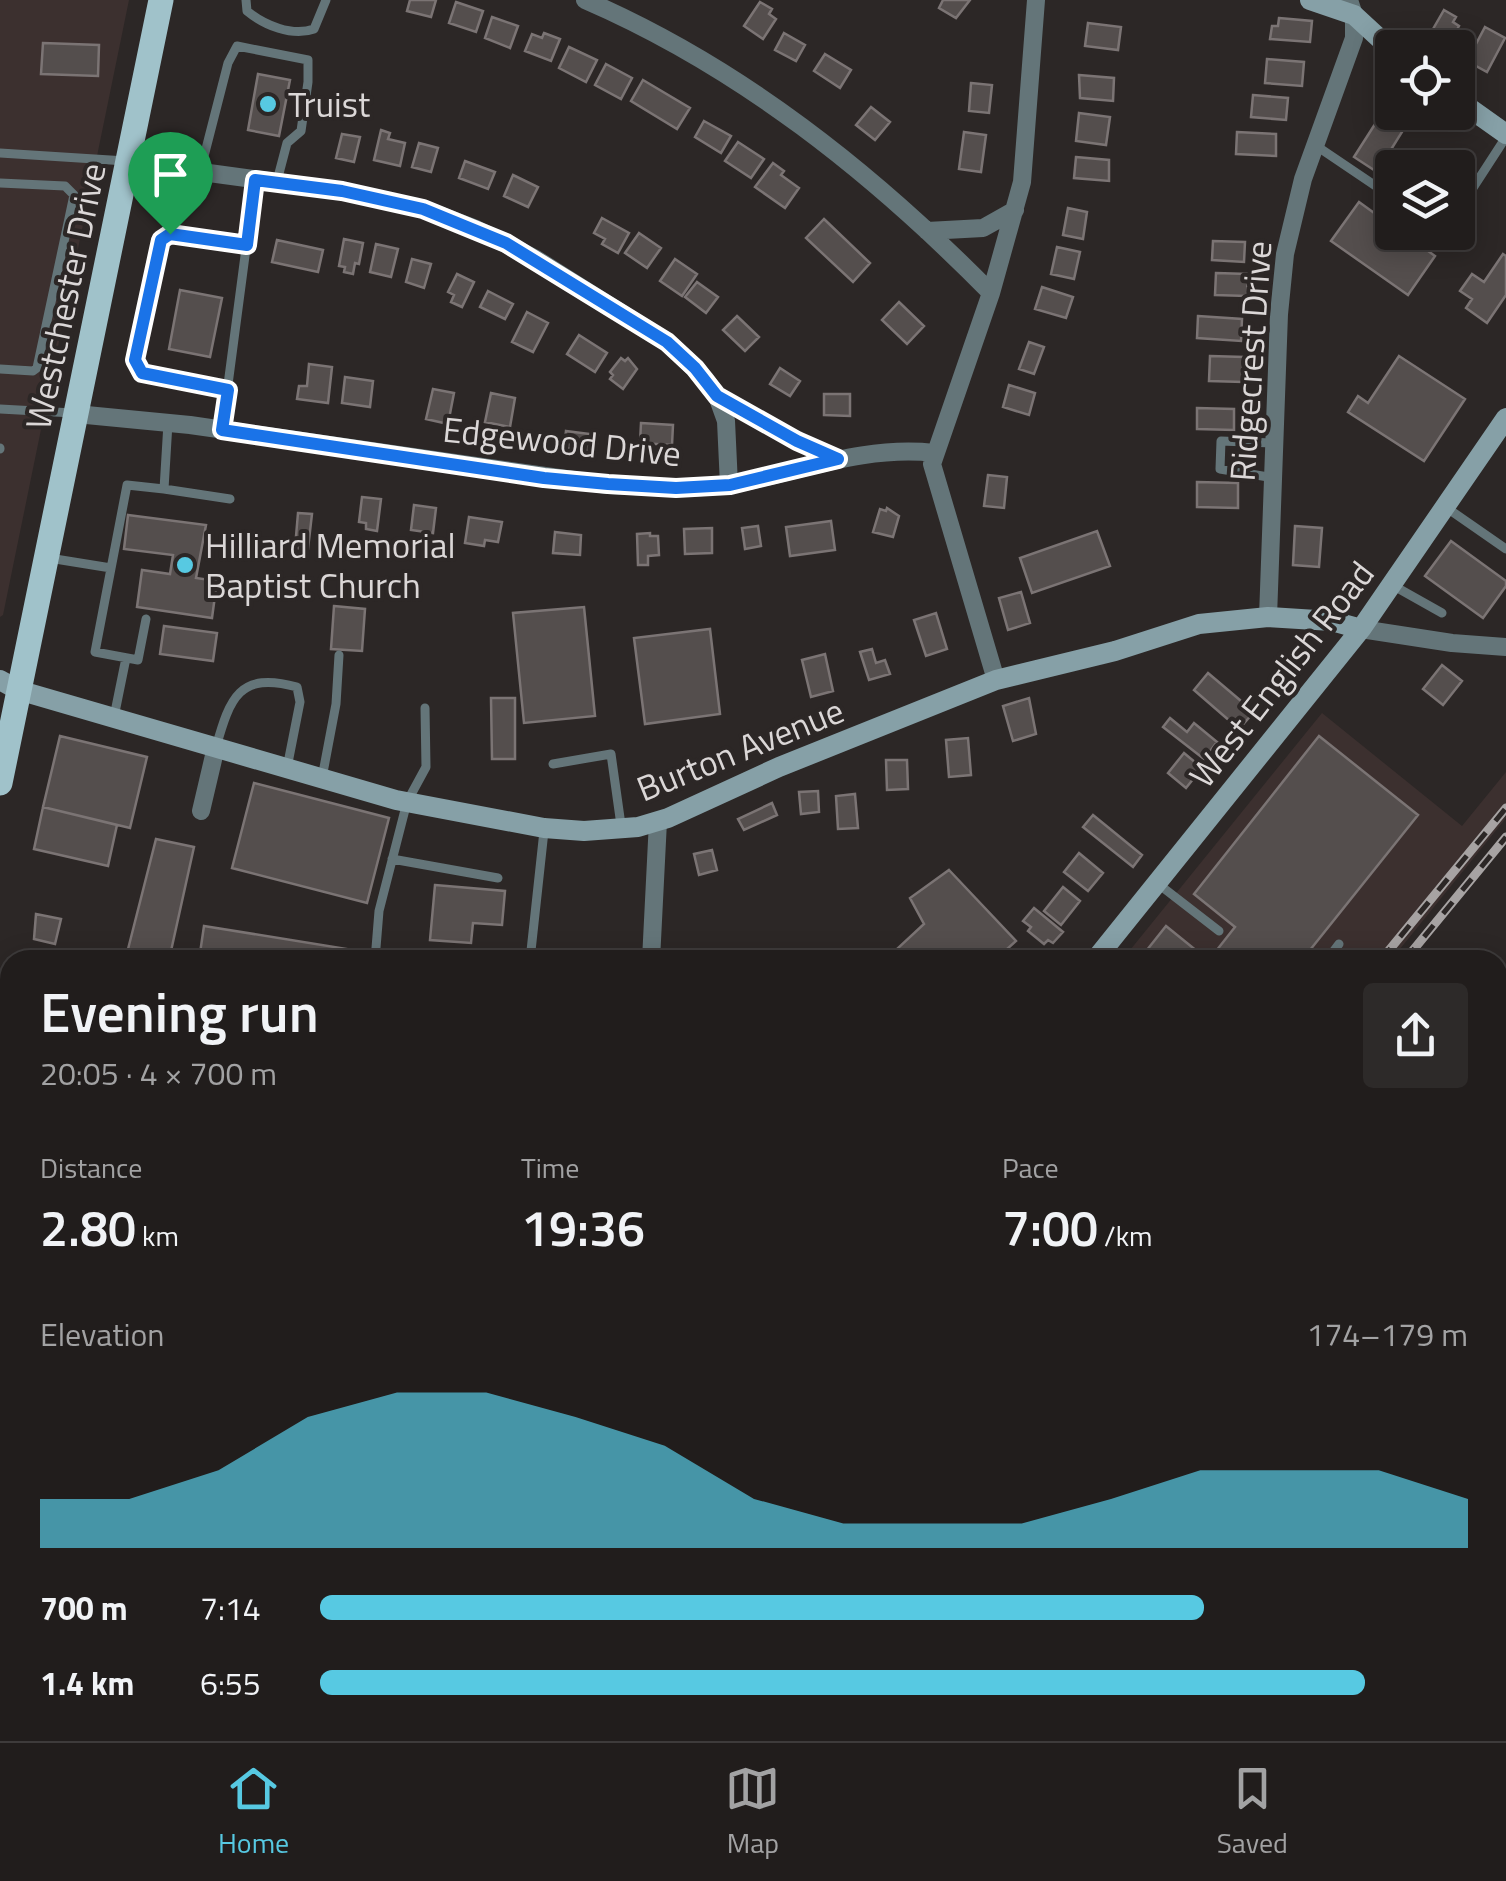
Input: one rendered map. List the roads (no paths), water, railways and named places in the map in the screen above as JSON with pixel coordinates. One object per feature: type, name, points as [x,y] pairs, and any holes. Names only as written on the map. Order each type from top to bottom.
[{"type":"main road","name":"Westchester Drive","points":[[0,783],[9,685],[46,558],[161,0]]},
{"type":"street","points":[[585,0],[669,41],[743,85],[852,165],[991,293]]},
{"type":"street","points":[[996,680],[932,464],[991,293],[1022,182],[1036,0]]},
{"type":"street","points":[[1310,0],[1352,7],[1375,32]]},
{"type":"street","name":"Ridgecrest Drive","points":[[1268,617],[1278,314],[1285,254],[1303,178],[1354,38],[1352,7]]},
{"type":"street","points":[[1475,113],[1506,136]]},
{"type":"street","points":[[128,162],[342,191],[423,209],[506,243],[667,342],[717,396],[838,459]]},
{"type":"street","points":[[927,231],[983,228],[1014,210]]},
{"type":"street","points":[[717,396],[730,444],[730,485]]},
{"type":"street","name":"Edgewood Drive","points":[[76,414],[222,430],[560,480],[676,488],[730,485],[838,459],[911,450],[934,453]]},
{"type":"street","name":"West English Road","points":[[1102,950],[1361,629],[1506,418]]},
{"type":"street","name":"Burton Avenue","points":[[9,685],[407,802],[544,828],[584,831],[658,821],[778,767],[996,680],[1199,624],[1268,617],[1332,621],[1452,643],[1506,647]]},
{"type":"street","points":[[201,811],[216,747]]},
{"type":"street","points":[[652,950],[658,821]]},
{"type":"lane","points":[[246,0],[247,11],[263,24],[306,32],[314,29],[326,0]]},
{"type":"lane","points":[[200,172],[228,62],[238,46],[248,47],[308,60],[300,131],[287,143],[276,183]]},
{"type":"lane","points":[[1475,184],[1506,136]]},
{"type":"lane","points":[[1315,145],[1375,186]]},
{"type":"lane","points":[[0,153],[128,162]]},
{"type":"lane","points":[[222,430],[255,180]]},
{"type":"lane","points":[[0,183],[65,186],[74,195],[35,370],[0,369]]},
{"type":"lane","points":[[228,390],[142,373],[135,360],[161,240],[170,234],[247,245]]},
{"type":"lane","points":[[0,410],[76,414]]},
{"type":"lane","points":[[164,489],[168,423]]},
{"type":"lane","points":[[1274,478],[1220,469],[1220,440],[1276,443]]},
{"type":"lane","points":[[146,619],[138,660],[94,652],[127,485],[230,499]]},
{"type":"lane","points":[[1444,507],[1506,548]]},
{"type":"lane","points":[[46,558],[111,568]]},
{"type":"lane","points":[[1392,584],[1442,613]]},
{"type":"lane","points":[[322,778],[336,704],[338,655]]},
{"type":"lane","points":[[114,717],[126,658]]},
{"type":"lane","points":[[216,747],[228,704],[245,686],[273,680],[297,687],[300,702],[287,768]]},
{"type":"lane","points":[[376,950],[379,911],[407,802],[426,768],[425,708]]},
{"type":"lane","points":[[553,764],[610,754],[622,828]]},
{"type":"lane","points":[[531,950],[544,828]]},
{"type":"lane","points":[[392,859],[498,878]]},
{"type":"lane","points":[[1157,883],[1219,931]]},
{"type":"lane","points":[[1334,950],[1339,944]]},
{"type":"railway","points":[[1389,950],[1506,808]]},
{"type":"railway","points":[[1413,950],[1506,837]]},
{"type":"place","name":"Truist","points":[[268,104]]},
{"type":"place","name":"Hilliard Memorial Baptist Church","points":[[185,565]]}]
